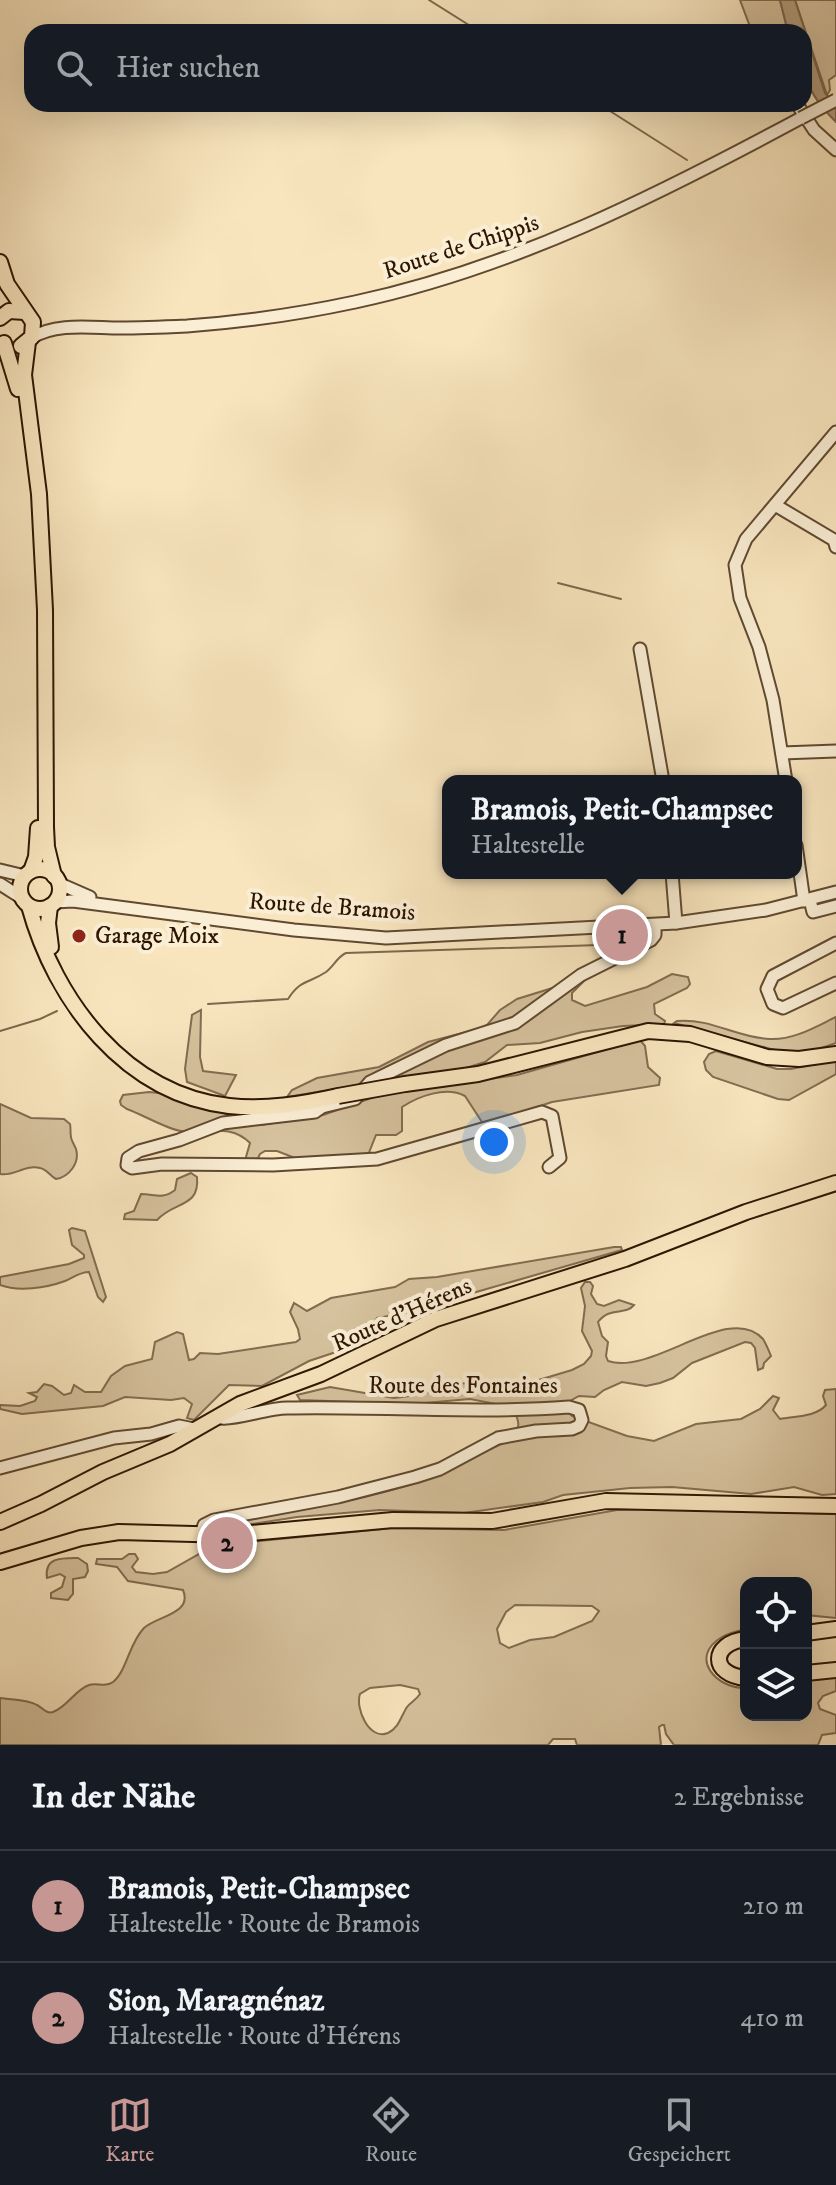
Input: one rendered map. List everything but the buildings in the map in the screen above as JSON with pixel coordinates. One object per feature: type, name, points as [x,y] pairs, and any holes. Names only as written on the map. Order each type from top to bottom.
[{"type":"main road","points":[[0,262],[7,284],[34,326],[24,375],[39,494],[45,599],[46,827],[47,847],[59,894],[52,904],[48,931],[55,971]]},
{"type":"main road","points":[[0,298],[1,317],[13,310],[26,314]]},
{"type":"main road","points":[[2,341],[17,347],[30,340]]},
{"type":"main road","points":[[2,341],[12,364],[20,399],[36,573],[38,840],[36,857],[20,887],[55,971],[81,1016],[111,1051],[143,1076],[178,1094],[215,1104],[253,1108],[329,1101],[405,1084],[478,1074],[624,1035],[654,1030],[690,1034],[778,1059],[807,1059],[836,1054]]},
{"type":"main road","points":[[28,874],[43,870],[56,879]]},
{"type":"main road","points":[[26,902],[37,909],[52,904]]},
{"type":"main road","name":"Route d'Hérens","points":[[0,1522],[103,1472],[162,1448],[219,1415],[262,1395],[321,1374],[454,1312],[625,1259],[746,1212],[836,1183]]},
{"type":"main road","points":[[0,1562],[106,1534],[138,1531],[258,1533],[384,1521],[507,1520],[606,1501],[836,1506]]},
{"type":"main road","points":[[812,1632],[836,1629]]},
{"type":"main road","points":[[740,1641],[726,1645],[719,1659],[722,1668],[729,1674],[740,1677]]},
{"type":"main road","points":[[812,1672],[836,1670]]},
{"type":"street","name":"Route de Chippis","points":[[30,340],[43,332],[69,328],[225,323],[320,309],[424,285],[509,258],[598,221],[836,100]]},
{"type":"street","points":[[802,112],[814,130],[836,150]]},
{"type":"street","name":"Route de Chippis","points":[[26,314],[69,328]]},
{"type":"street","points":[[785,775],[769,683],[734,572],[740,548],[836,432]]},
{"type":"street","points":[[775,505],[834,540],[836,547]]},
{"type":"street","points":[[640,649],[662,775]]},
{"type":"street","points":[[782,753],[836,751]]},
{"type":"street","points":[[0,870],[28,874]]},
{"type":"street","points":[[802,876],[807,901]]},
{"type":"street","name":"Route de Bramois","points":[[56,879],[82,895],[137,908]]},
{"type":"street","points":[[672,879],[676,923]]},
{"type":"street","points":[[0,884],[26,902]]},
{"type":"street","name":"Route de Bramois","points":[[52,904],[73,901],[294,930],[386,938],[676,923],[727,917],[836,892]]},
{"type":"street","name":"Route de Bramois","points":[[807,901],[813,912],[836,906]]},
{"type":"street","points":[[549,1167],[560,1158],[560,1149],[552,1116],[542,1112],[377,1159],[273,1165],[162,1164],[132,1168],[127,1165],[128,1158],[139,1151],[223,1123],[303,1114],[329,1101],[355,1099],[370,1082],[446,1045],[515,1023],[581,975],[651,940],[655,935],[655,925]]},
{"type":"street","points":[[836,943],[773,976],[768,983],[768,992],[773,1004],[783,1008],[836,983]]},
{"type":"street","name":"Route des Fontaines","points":[[201,1534],[204,1525],[214,1520],[327,1499],[415,1477],[440,1469],[498,1438],[572,1429],[579,1426],[582,1420],[579,1410],[569,1407],[507,1411],[286,1408],[229,1419],[219,1415]]},
{"type":"street","points":[[0,1468],[114,1438],[151,1434],[179,1426],[194,1429]]},
{"type":"shaded area","points":[[740,0],[780,0],[786,24],[749,24]]},
{"type":"shaded area","points":[[780,0],[795,0],[803,24],[786,24]]},
{"type":"shaded area","points":[[795,0],[836,0],[836,75],[829,80],[827,95],[812,50],[812,24],[803,24]]},
{"type":"shaded area","points":[[812,53],[825,93],[836,106],[836,122],[812,92]]},
{"type":"shaded area","points":[[672,974],[688,977],[690,984],[654,1004],[655,1014],[665,1021],[664,1024],[623,1026],[540,1043],[507,1045],[485,1062],[466,1068],[287,1097],[292,1090],[317,1078],[379,1067],[428,1042],[478,1029],[517,999],[588,977],[572,993],[572,1000],[585,1006],[647,987]]},
{"type":"shaded area","points":[[201,1010],[200,1057],[203,1071],[236,1075],[225,1096],[187,1082],[185,1069],[192,1015]]},
{"type":"shaded area","points":[[836,1017],[836,1043],[807,1053],[782,1052],[674,1023],[701,1022],[758,1038],[779,1039],[804,1032]]},
{"type":"shaded area","points":[[640,1040],[645,1046],[648,1067],[660,1078],[659,1085],[552,1102],[489,1123],[482,1122],[465,1096],[450,1092],[433,1094],[402,1107],[402,1131],[396,1135],[376,1135],[368,1155],[295,1158],[277,1151],[265,1151],[256,1162],[248,1161],[246,1157],[250,1143],[234,1133],[176,1130],[127,1109],[120,1101],[123,1095],[149,1092],[169,1094],[244,1123],[261,1125],[323,1115],[380,1095],[517,1075]]},
{"type":"shaded area","points":[[716,1051],[777,1069],[836,1060],[836,1074],[789,1100],[778,1099],[713,1077],[706,1070],[704,1062],[709,1054]]},
{"type":"shaded area","points":[[0,1104],[31,1118],[64,1119],[70,1124],[77,1154],[69,1172],[56,1179],[35,1167],[0,1174]]},
{"type":"shaded area","points":[[191,1173],[197,1177],[197,1187],[190,1199],[157,1220],[124,1219],[125,1214],[134,1211],[141,1194],[166,1195],[175,1190],[177,1179]]},
{"type":"shaded area","points":[[69,1230],[85,1231],[106,1297],[103,1302],[98,1297],[89,1272],[41,1287],[23,1289],[0,1285],[0,1277],[69,1264],[84,1258],[72,1245]]},
{"type":"shaded area","points":[[621,1247],[622,1250],[459,1297],[429,1309],[377,1318],[369,1334],[351,1347],[309,1361],[262,1386],[229,1385],[194,1420],[187,1418],[192,1404],[184,1398],[125,1397],[103,1406],[22,1414],[0,1409],[0,1405],[20,1406],[35,1401],[37,1397],[29,1393],[37,1392],[44,1384],[64,1395],[71,1393],[74,1385],[85,1392],[101,1392],[111,1376],[125,1366],[152,1359],[155,1342],[177,1332],[183,1334],[189,1360],[200,1353],[218,1354],[296,1342],[300,1339],[298,1329],[290,1312],[294,1303],[307,1311],[331,1298],[395,1287],[409,1279]]},
{"type":"shaded area","points":[[585,1282],[593,1286],[591,1294],[597,1304],[604,1306],[619,1300],[634,1305],[607,1314],[598,1322],[602,1336],[608,1342],[608,1361],[626,1363],[646,1359],[711,1333],[731,1329],[748,1330],[763,1339],[771,1356],[758,1370],[755,1348],[745,1342],[692,1363],[673,1378],[660,1383],[646,1386],[622,1382],[595,1397],[579,1396],[570,1401],[567,1409],[572,1416],[627,1436],[654,1441],[696,1424],[741,1419],[760,1409],[773,1396],[779,1398],[773,1410],[780,1419],[811,1414],[826,1405],[825,1390],[836,1389],[836,1494],[822,1495],[794,1487],[751,1494],[672,1487],[630,1488],[563,1495],[543,1502],[464,1513],[380,1510],[246,1525],[234,1523],[234,1519],[333,1504],[402,1487],[436,1476],[514,1439],[518,1422],[511,1407],[470,1399],[413,1404],[300,1400],[297,1395],[330,1387],[394,1398],[424,1394],[449,1383],[522,1385],[572,1370],[584,1364],[592,1351],[582,1331],[585,1306],[581,1288]]},
{"type":"shaded area","points":[[617,1510],[836,1514],[836,1618],[812,1616],[812,1577],[740,1577],[740,1631],[712,1645],[707,1662],[716,1678],[740,1687],[740,1721],[812,1721],[812,1680],[836,1677],[836,1691],[823,1696],[818,1703],[820,1709],[836,1715],[836,1733],[822,1735],[818,1745],[674,1745],[662,1725],[659,1727],[661,1745],[577,1745],[575,1739],[553,1739],[548,1745],[0,1745],[0,1698],[29,1702],[51,1712],[58,1710],[84,1687],[110,1684],[122,1671],[144,1628],[172,1614],[183,1604],[183,1590],[128,1581],[117,1567],[96,1564],[97,1559],[122,1559],[135,1554],[138,1559],[132,1567],[136,1572],[153,1574],[167,1572],[208,1549],[250,1542],[393,1528],[504,1530]],"holes":[[[515,1605],[592,1606],[599,1611],[592,1621],[554,1637],[530,1640],[509,1648],[500,1643],[497,1629],[506,1612]],[[400,1685],[418,1689],[420,1694],[407,1707],[392,1731],[381,1734],[369,1728],[362,1715],[360,1694],[370,1688]]]},
{"type":"shaded area","points":[[78,1558],[87,1564],[85,1577],[73,1579],[73,1594],[68,1600],[51,1598],[51,1593],[62,1587],[65,1577],[60,1574],[47,1578],[48,1566],[55,1560]]},
{"type":"waterway","points":[[429,0],[467,24]]},
{"type":"waterway","points":[[612,112],[687,160]]},
{"type":"waterway","points":[[558,583],[621,599]]},
{"type":"waterway","points":[[208,1004],[288,999],[297,988],[326,972],[346,953],[599,945]]},
{"type":"waterway","points":[[0,1031],[57,1011]]},
{"type":"place","name":"Bramois, Petit-Champsec","points":[[622,935]]},
{"type":"place","name":"Garage Moix","points":[[79,936]]},
{"type":"place","name":"Sion, Maragnénaz","points":[[227,1543]]}]
